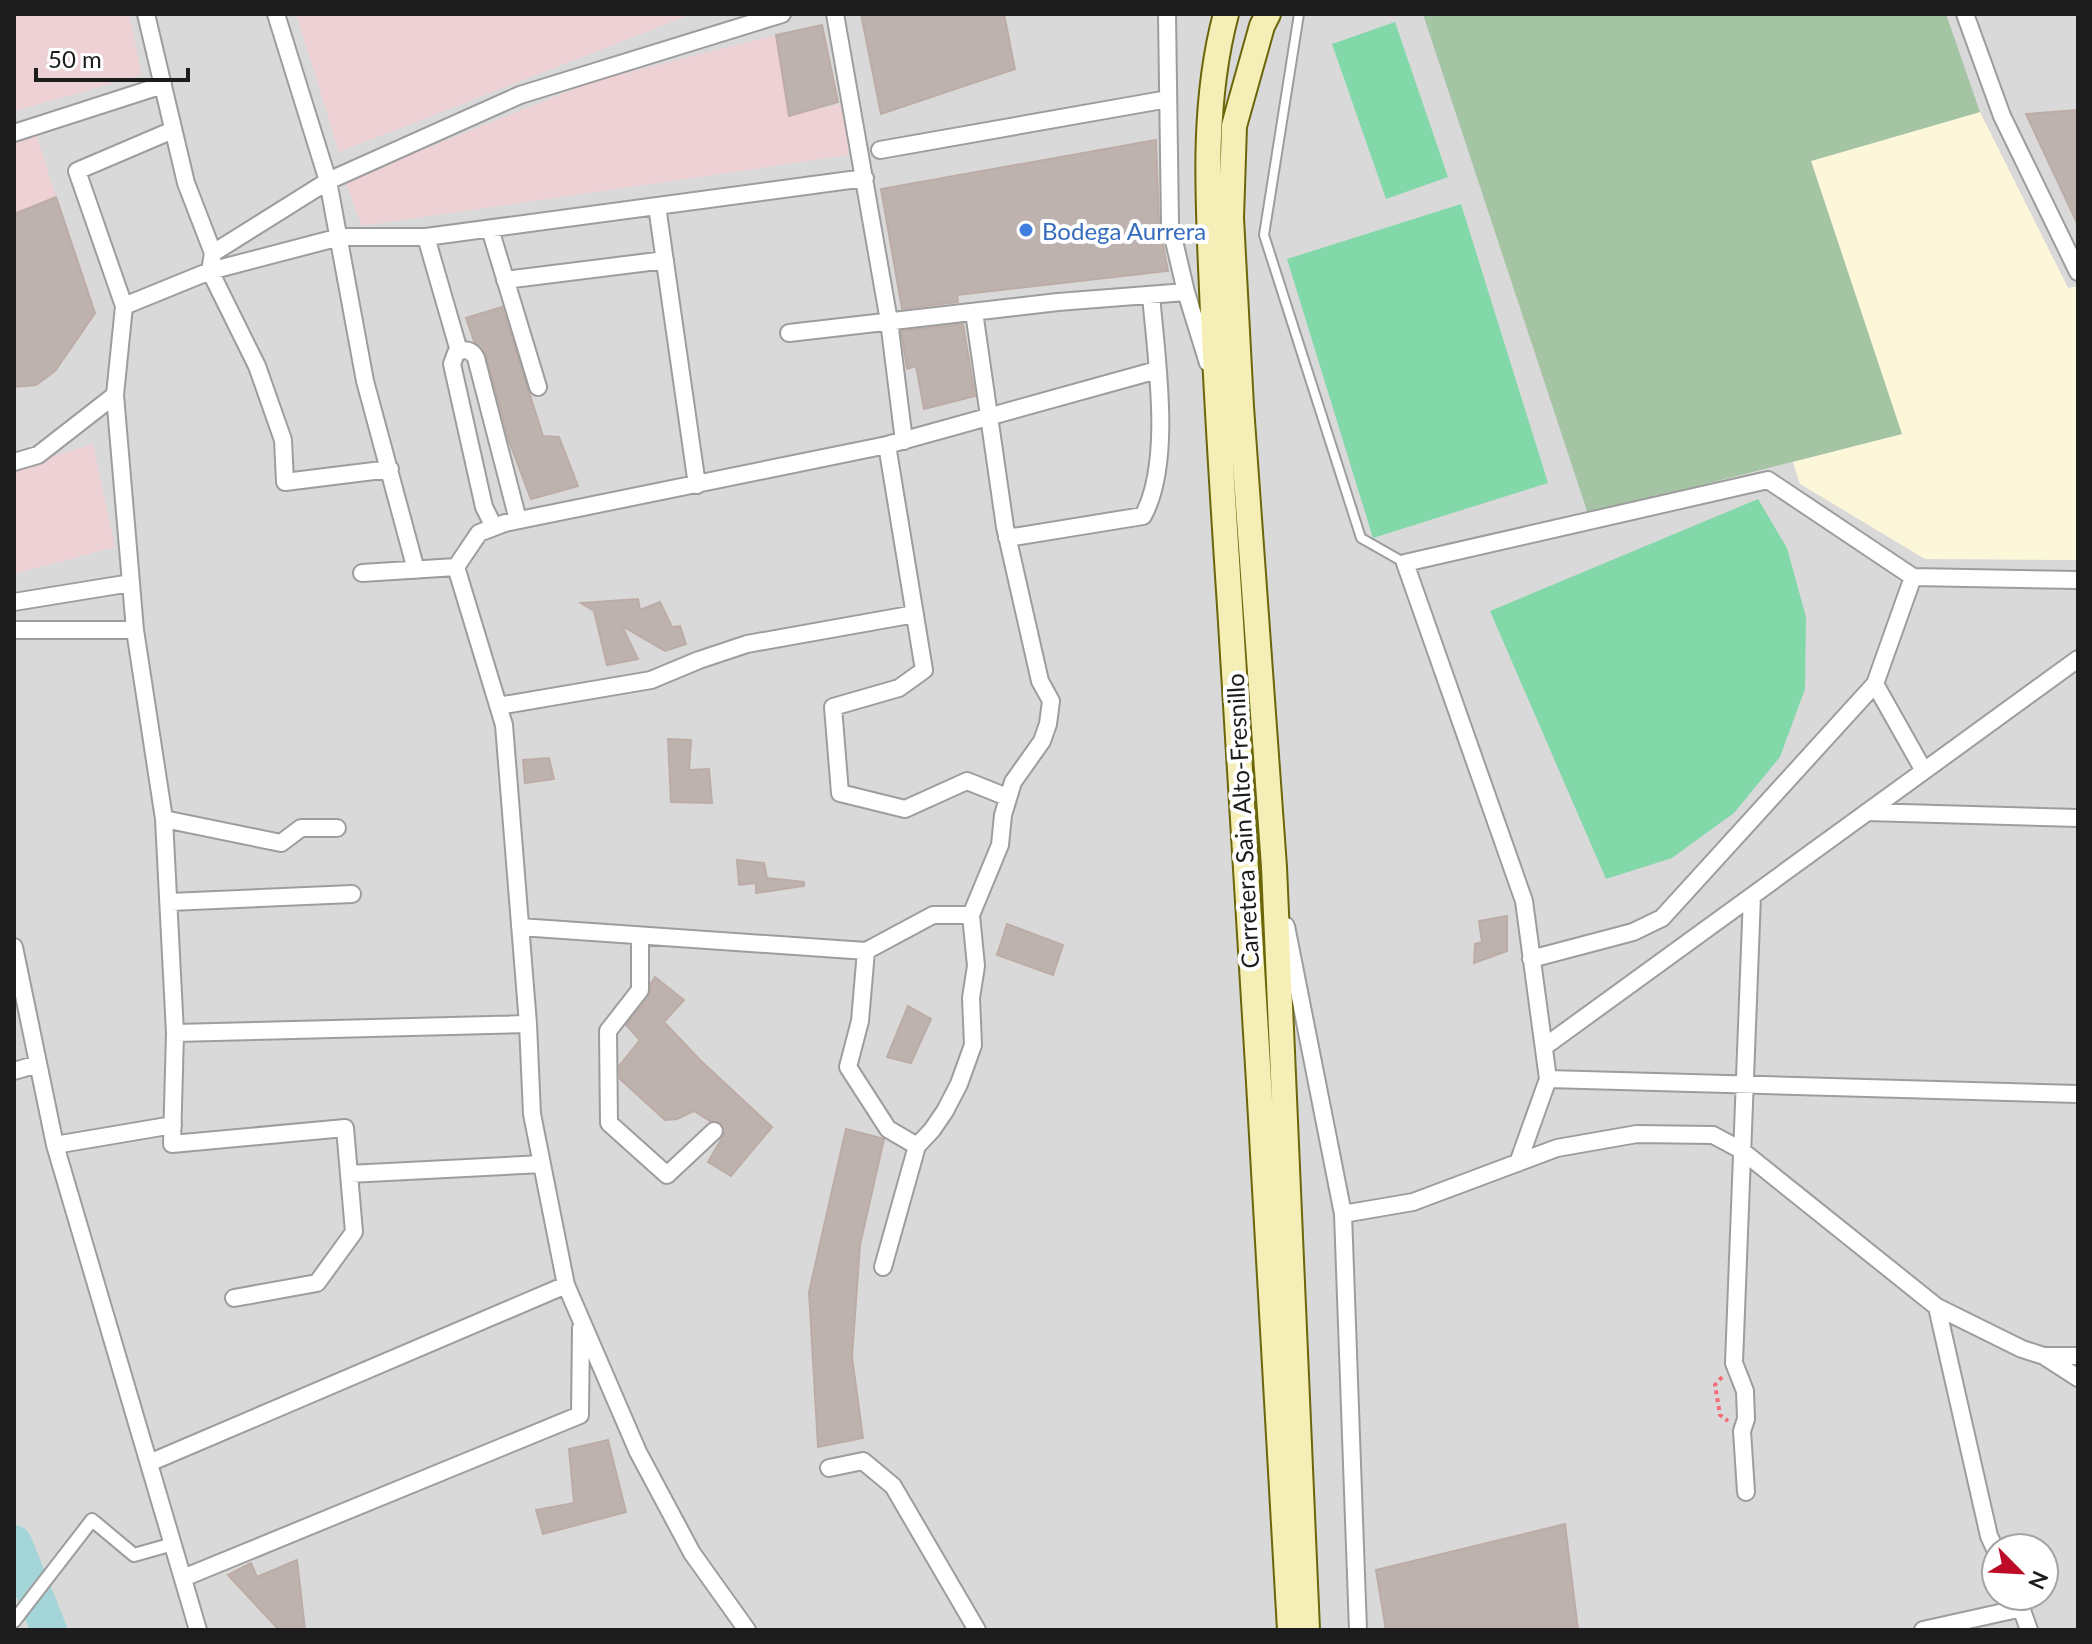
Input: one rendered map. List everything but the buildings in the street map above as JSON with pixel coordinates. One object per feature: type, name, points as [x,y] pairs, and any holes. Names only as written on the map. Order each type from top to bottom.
[{"type":"main road","name":"Carretera Sain Alto-Fresnillo","points":[[1226,14],[1217,51],[1208,123],[1208,206],[1290,1630]]},
{"type":"main road","points":[[1268,14],[1234,126],[1231,218],[1274,867],[1307,1630]]},
{"type":"street","points":[[146,14],[186,183],[213,253],[210,271],[257,366],[270,401],[283,440],[285,482],[390,469]]},
{"type":"street","points":[[276,14],[328,181],[365,381],[416,570]]},
{"type":"street","points":[[213,253],[328,181],[520,95],[782,14]]},
{"type":"street","points":[[835,14],[889,321],[896,443],[924,670],[899,688],[833,707],[840,793],[905,809],[967,781],[1007,797]]},
{"type":"street","points":[[1167,14],[1170,224],[1186,292],[1216,386],[1241,392]]},
{"type":"street","points":[[1965,14],[2002,116],[2078,272]]},
{"type":"street","points":[[14,133],[163,85]]},
{"type":"street","points":[[880,150],[1168,99]]},
{"type":"street","points":[[173,130],[77,171],[124,306],[115,395],[135,630],[164,819],[175,1033],[172,1144],[345,1128],[354,1232],[317,1283],[234,1298]]},
{"type":"street","points":[[124,306],[210,271],[340,237],[426,237],[865,178]]},
{"type":"street","points":[[657,206],[697,485]]},
{"type":"street","points":[[490,229],[538,387]]},
{"type":"street","points":[[426,237],[459,351]]},
{"type":"street","points":[[505,280],[665,260]]},
{"type":"street","points":[[789,333],[1186,292]]},
{"type":"street","points":[[1007,538],[1143,516],[1151,501],[1160,447],[1151,295]]},
{"type":"street","points":[[883,1267],[917,1146],[945,1111],[973,1045],[971,998],[976,966],[971,915],[1000,845],[1007,797],[1013,782],[1042,741],[1051,701],[1040,681],[1007,538],[974,312]]},
{"type":"street","points":[[494,527],[484,507],[452,364],[459,351],[471,352],[476,358],[518,520]]},
{"type":"street","points":[[456,567],[479,533],[518,520],[896,443],[1157,370]]},
{"type":"street","points":[[14,462],[38,455],[115,395]]},
{"type":"street","points":[[1518,1163],[1548,1079],[1524,901],[1405,563],[1768,480],[1913,577],[2078,580]]},
{"type":"street","points":[[362,573],[456,567]]},
{"type":"street","points":[[456,567],[504,725],[528,1024],[532,1114],[566,1285],[638,1452],[692,1553],[747,1630]]},
{"type":"street","points":[[1531,959],[1633,932],[1662,918],[1875,684],[1913,577]]},
{"type":"street","points":[[14,602],[131,583]]},
{"type":"street","points":[[498,706],[651,680],[747,644],[915,614]]},
{"type":"street","points":[[14,630],[135,630]]},
{"type":"street","points":[[1544,1047],[2078,659]]},
{"type":"street","points":[[1875,684],[1924,771]]},
{"type":"street","points":[[1867,812],[2078,818]]},
{"type":"street","points":[[164,819],[281,843],[301,828],[337,828]]},
{"type":"street","points":[[1245,843],[1274,867],[1343,1214],[1358,1630]]},
{"type":"street","points":[[170,902],[352,894]]},
{"type":"street","points":[[1746,1492],[1742,1431],[1746,1419],[1745,1391],[1734,1363],[1752,896]]},
{"type":"street","points":[[520,927],[866,951],[933,915],[971,915]]},
{"type":"street","points":[[640,936],[640,990],[608,1031],[609,1123],[667,1175],[714,1131]]},
{"type":"street","points":[[14,947],[18,990],[55,1145],[198,1630]]},
{"type":"street","points":[[866,951],[860,1021],[848,1067],[888,1129],[917,1146]]},
{"type":"street","points":[[175,1033],[528,1024]]},
{"type":"street","points":[[14,1071],[38,1064]]},
{"type":"street","points":[[1548,1079],[2078,1094]]},
{"type":"street","points":[[55,1145],[173,1125]]},
{"type":"street","points":[[1343,1214],[1413,1202],[1557,1148],[1637,1134],[1713,1135],[1741,1150],[1937,1307],[2022,1349],[2044,1356],[2078,1378]]},
{"type":"street","points":[[349,1174],[542,1164]]},
{"type":"street","points":[[149,1463],[566,1285]]},
{"type":"street","points":[[1937,1307],[1988,1532]]},
{"type":"street","points":[[183,1578],[580,1415],[581,1319]]},
{"type":"street","points":[[2044,1356],[2078,1356]]},
{"type":"street","points":[[829,1468],[863,1461],[893,1486],[977,1630]]},
{"type":"street","points":[[14,1621],[92,1520],[134,1555],[173,1544]]},
{"type":"street","points":[[1923,1630],[1985,1612]]},
{"type":"lane","points":[[1299,14],[1264,235],[1361,538],[1405,563]]},
{"type":"path","points":[[1734,1363],[1715,1385],[1717,1403],[1720,1415],[1742,1431]]},
{"type":"shaded area","points":[[14,14],[2078,14],[2078,1630],[14,1630]]},
{"type":"shaded area","points":[[14,14],[129,14],[142,75],[14,111]]},
{"type":"shaded area","points":[[296,14],[692,14],[339,152]]},
{"type":"shaded area","points":[[776,35],[789,116],[842,104],[849,155],[362,226],[345,181],[591,82]]},
{"type":"shaded area","points":[[1980,112],[2068,288],[2078,286],[2078,560],[1925,559],[1800,484],[1793,462],[1901,434],[1811,161]]},
{"type":"shaded area","points":[[36,134],[56,197],[14,214],[14,140]]},
{"type":"shaded area","points":[[93,444],[115,547],[14,574],[14,468]]},
{"type":"green space","points":[[1423,14],[1946,14],[1980,112],[1811,161],[1902,434],[1588,514]]},
{"type":"green space","points":[[1395,22],[1448,177],[1386,199],[1332,44]]},
{"type":"green space","points":[[1461,204],[1548,483],[1373,538],[1287,259]]},
{"type":"green space","points":[[1758,499],[1787,548],[1806,617],[1805,689],[1780,757],[1734,813],[1672,858],[1606,879],[1490,611]]},
{"type":"waterway","points":[[14,1543],[49,1630]]},
{"type":"place","name":"Bodega Aurrera","points":[[1026,230]]}]
